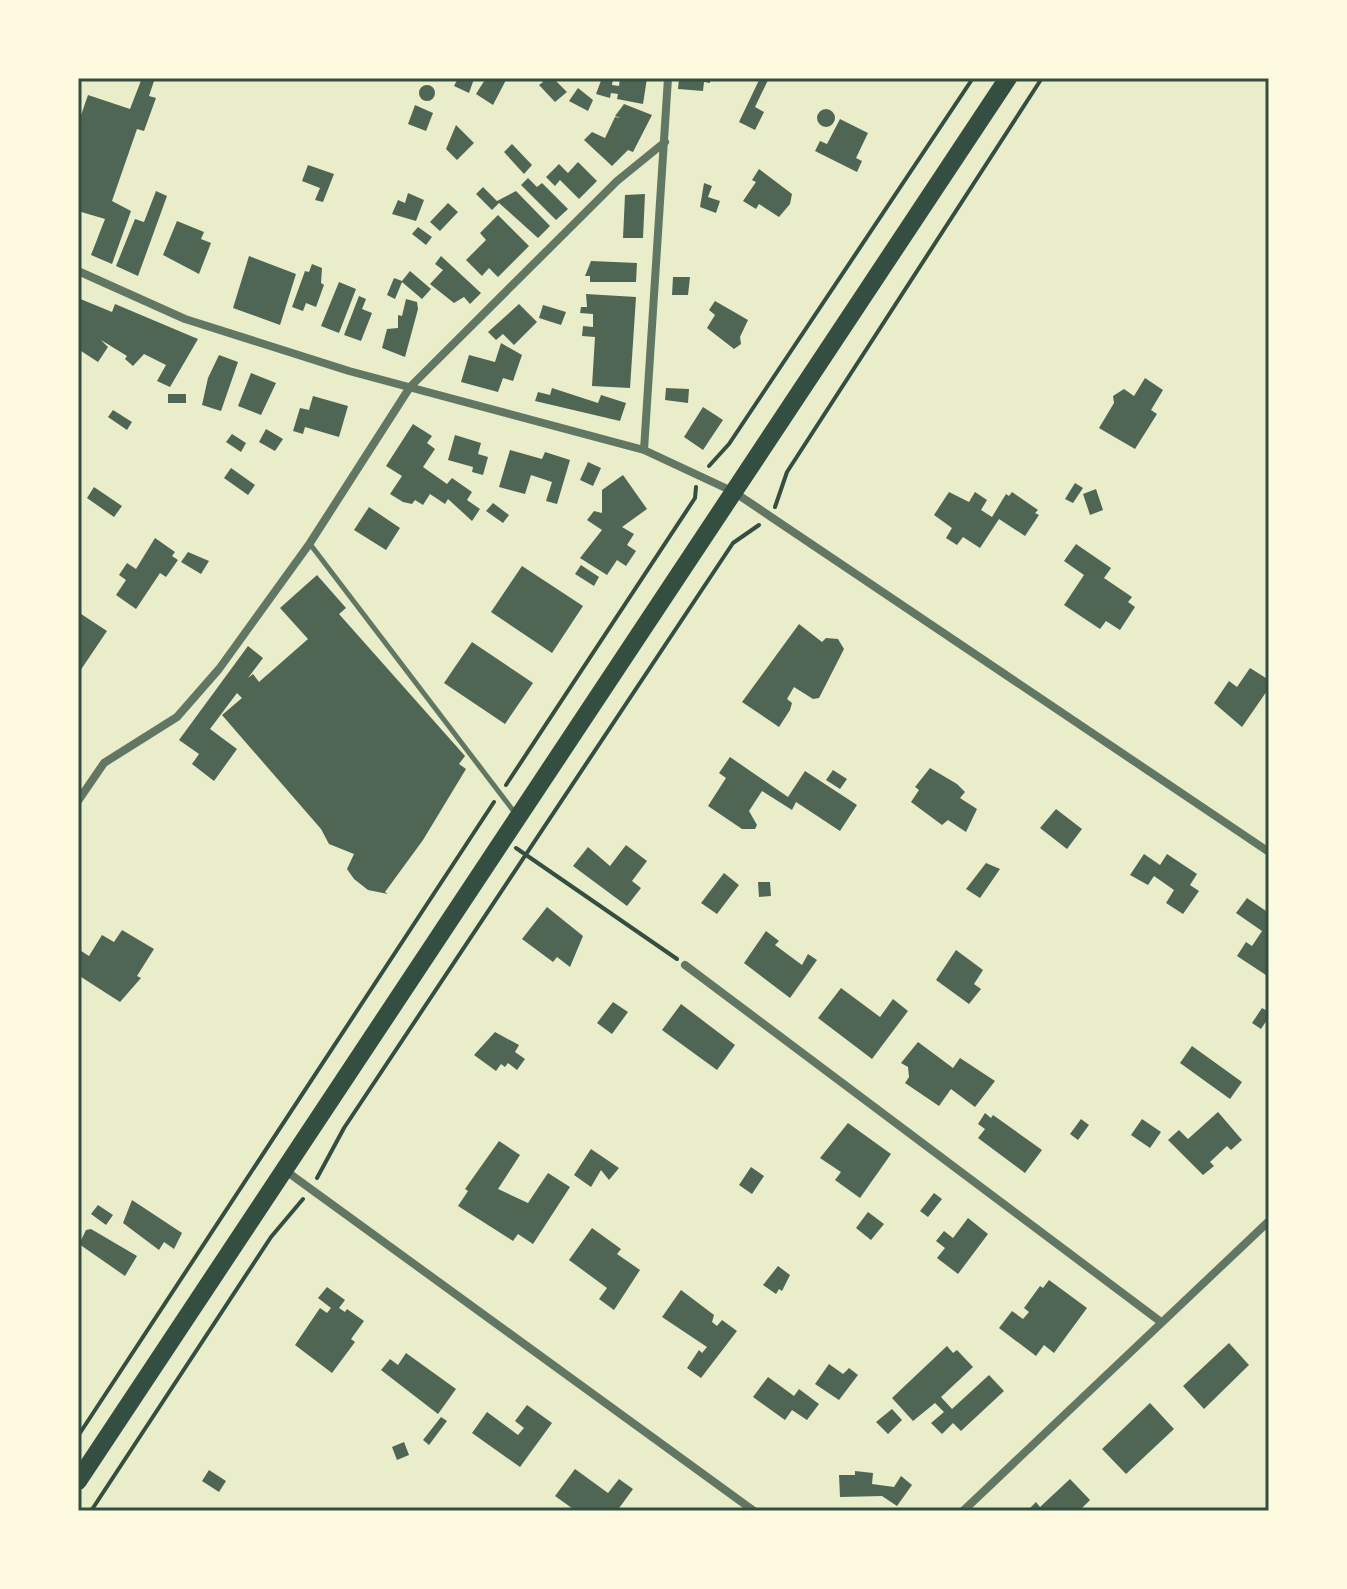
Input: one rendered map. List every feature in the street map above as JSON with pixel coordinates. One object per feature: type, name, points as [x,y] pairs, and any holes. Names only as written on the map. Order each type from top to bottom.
[{"type":"main road","points":[[78,1481],[1008,78]]},
{"type":"street","points":[[644,450],[668,78]]},
{"type":"street","points":[[78,801],[104,763],[177,717],[219,669],[310,543],[410,387],[617,181],[665,142]]},
{"type":"street","points":[[78,271],[185,319],[410,387],[644,450],[703,475],[734,492],[1269,852]]},
{"type":"street","points":[[685,965],[1161,1322]]},
{"type":"street","points":[[286,1171],[754,1511]]},
{"type":"street","points":[[963,1511],[1269,1221]]},
{"type":"lane","points":[[310,543],[519,817]]},
{"type":"path","points":[[78,1436],[695,498],[703,475],[729,444],[973,78]]},
{"type":"path","points":[[91,1511],[271,1237],[310,1189],[344,1128],[733,543],[770,516],[780,500],[787,472],[1042,78]]},
{"type":"path","points":[[504,839],[685,965]]},
{"type":"building","points":[[142,78],[155,78],[149,96],[156,98],[144,131],[137,129],[112,201],[131,211],[112,264],[91,255],[105,219],[78,211],[78,124],[88,95],[130,109]]},
{"type":"building","points":[[458,78],[474,79],[469,93],[454,86]]},
{"type":"building","points":[[486,78],[507,78],[493,105],[476,94]]},
{"type":"building","points":[[539,78],[553,78],[567,92],[555,102],[539,85],[543,82]]},
{"type":"building","points":[[602,78],[613,78],[612,85],[619,86],[620,78],[647,78],[643,104],[617,99],[618,94],[611,93],[610,98],[596,94]]},
{"type":"building","points":[[679,78],[710,78],[710,83],[704,82],[703,91],[678,89]]},
{"type":"building","points":[[760,78],[769,78],[755,107],[764,112],[755,130],[739,122]]},
{"type":"building","points":[[427,85],[433,87],[433,99],[427,101],[421,99],[419,93],[421,87]]},
{"type":"building","points":[[578,88],[593,100],[588,111],[569,101]]},
{"type":"building","points":[[624,104],[652,115],[633,152],[628,150],[612,166],[584,140],[592,132],[605,138],[615,117],[621,118],[615,116]]},
{"type":"building","points":[[415,105],[433,113],[426,131],[408,124]]},
{"type":"building","points":[[822,109],[830,109],[835,118],[833,125],[822,127],[817,122],[817,114]]},
{"type":"building","points":[[840,119],[868,133],[856,158],[862,161],[857,172],[815,151],[820,141],[827,144]]},
{"type":"building","points":[[456,125],[474,143],[457,160],[446,149]]},
{"type":"building","points":[[512,144],[532,165],[524,174],[504,152]]},
{"type":"building","points":[[578,162],[597,181],[579,199],[560,180],[555,186],[546,177],[559,164],[568,173]]},
{"type":"building","points":[[308,165],[334,174],[323,202],[315,200],[320,188],[302,181]]},
{"type":"building","points":[[759,169],[792,194],[790,204],[779,217],[759,204],[756,209],[743,201],[756,182],[752,180]]},
{"type":"building","points":[[528,178],[537,187],[542,183],[568,209],[556,220],[521,185]]},
{"type":"building","points":[[704,183],[712,186],[708,197],[720,201],[716,213],[700,207]]},
{"type":"building","points":[[483,187],[497,201],[516,191],[550,226],[538,238],[499,203],[492,210],[476,194]]},
{"type":"building","points":[[156,191],[167,196],[138,276],[116,266],[135,219],[144,222]]},
{"type":"building","points":[[408,193],[424,200],[416,221],[392,214],[398,200],[405,203]]},
{"type":"building","points":[[645,194],[643,238],[623,238],[625,195]]},
{"type":"building","points":[[448,203],[458,212],[440,231],[430,222]]},
{"type":"building","points":[[498,215],[529,246],[498,277],[489,268],[482,276],[466,260],[486,240],[480,233]]},
{"type":"building","points":[[177,221],[204,232],[201,239],[211,243],[199,274],[163,255]]},
{"type":"building","points":[[418,227],[432,237],[426,245],[412,234]]},
{"type":"building","points":[[249,256],[296,274],[280,325],[233,308]]},
{"type":"building","points":[[441,256],[481,293],[470,304],[464,297],[454,303],[430,284],[443,270],[435,264]]},
{"type":"building","points":[[591,261],[637,263],[636,282],[590,282],[590,276],[585,276]]},
{"type":"building","points":[[312,264],[322,268],[321,283],[324,285],[316,307],[306,303],[303,311],[292,307],[305,271],[309,272]]},
{"type":"building","points":[[410,271],[431,289],[422,299],[402,282],[395,299],[387,295],[394,278],[402,281]]},
{"type":"building","points":[[673,277],[690,277],[688,295],[672,295]]},
{"type":"building","points":[[339,282],[356,289],[339,333],[321,326]]},
{"type":"building","points":[[586,294],[636,297],[630,388],[592,386],[595,337],[582,336],[583,326],[593,327],[593,314],[580,313],[581,307],[587,307]]},
{"type":"building","points":[[359,296],[366,299],[362,309],[372,313],[361,341],[344,335]]},
{"type":"building","points":[[78,298],[112,312],[115,304],[198,339],[170,387],[157,381],[166,365],[144,354],[133,366],[125,359],[127,356],[101,340],[108,347],[98,362],[78,349]]},
{"type":"building","points":[[406,299],[417,302],[418,309],[405,357],[382,348],[387,329],[398,328],[398,315],[402,316]]},
{"type":"building","points":[[715,301],[748,320],[740,337],[741,344],[734,349],[707,328],[715,315],[709,310]]},
{"type":"building","points":[[519,304],[537,322],[514,345],[503,334],[496,340],[488,332]]},
{"type":"building","points":[[543,305],[566,312],[561,325],[539,318]]},
{"type":"building","points":[[501,343],[522,355],[513,381],[503,378],[498,392],[461,382],[469,355],[495,362]]},
{"type":"building","points":[[219,355],[238,362],[221,411],[202,405],[208,378]]},
{"type":"building","points":[[251,373],[276,383],[261,415],[238,406]]},
{"type":"building","points":[[1145,378],[1163,390],[1151,410],[1157,414],[1135,449],[1099,428],[1114,403],[1113,396],[1124,389],[1134,396]]},
{"type":"building","points":[[552,388],[598,403],[601,395],[626,403],[620,421],[535,401],[538,392],[550,395]]},
{"type":"building","points":[[666,388],[689,389],[688,403],[665,400]]},
{"type":"building","points":[[168,394],[186,394],[186,403],[168,403]]},
{"type":"building","points":[[313,396],[348,406],[339,437],[305,427],[303,434],[293,431],[300,408],[309,410]]},
{"type":"building","points":[[703,407],[723,420],[703,450],[684,437]]},
{"type":"building","points":[[113,410],[132,422],[127,430],[108,417]]},
{"type":"building","points":[[413,424],[432,436],[427,443],[435,449],[423,467],[447,484],[452,478],[472,492],[467,500],[480,509],[472,521],[448,499],[445,504],[430,494],[423,505],[415,500],[412,504],[403,502],[390,494],[402,476],[386,466]]},
{"type":"building","points":[[266,429],[283,439],[275,451],[259,442]]},
{"type":"building","points":[[232,434],[246,443],[241,452],[226,442]]},
{"type":"building","points":[[455,435],[481,443],[478,454],[488,457],[483,475],[472,472],[473,467],[448,460]]},
{"type":"building","points":[[510,450],[542,459],[545,452],[570,460],[557,504],[546,501],[552,482],[531,475],[525,494],[499,487]]},
{"type":"building","points":[[588,462],[601,468],[593,486],[580,480]]},
{"type":"building","points":[[231,468],[255,485],[248,495],[224,478]]},
{"type":"building","points":[[623,475],[647,509],[622,527],[634,534],[627,545],[636,551],[626,566],[617,560],[607,575],[580,558],[602,530],[587,520],[594,511],[602,513],[602,490]]},
{"type":"building","points":[[1075,483],[1083,488],[1073,503],[1065,499]]},
{"type":"building","points":[[94,487],[122,506],[114,517],[87,498]]},
{"type":"building","points":[[1096,489],[1103,510],[1090,515],[1083,494]]},
{"type":"building","points":[[949,492],[969,502],[975,492],[987,500],[981,510],[992,517],[1006,494],[1009,496],[1012,492],[1038,510],[1035,513],[1039,515],[1025,536],[999,519],[980,548],[963,537],[957,545],[946,538],[952,528],[934,515]]},
{"type":"building","points":[[493,503],[509,515],[503,523],[486,511]]},
{"type":"building","points":[[369,507],[400,528],[386,550],[354,530]]},
{"type":"building","points":[[155,538],[175,552],[172,556],[178,560],[166,577],[160,573],[136,609],[116,595],[126,580],[119,575],[127,563],[136,569]]},
{"type":"building","points":[[1076,544],[1111,568],[1104,578],[1132,597],[1128,602],[1135,607],[1120,630],[1106,621],[1100,629],[1064,605],[1084,575],[1064,561]]},
{"type":"building","points":[[188,552],[209,561],[201,574],[181,562]]},
{"type":"building","points":[[581,565],[599,577],[594,586],[575,574]]},
{"type":"building","points":[[522,566],[583,606],[552,653],[491,612]]},
{"type":"building","points":[[317,575],[346,608],[339,614],[465,756],[459,764],[466,769],[423,840],[385,892],[388,894],[368,890],[354,879],[347,869],[354,854],[329,844],[321,829],[222,715],[242,698],[237,693],[210,729],[237,749],[214,781],[192,764],[199,754],[179,740],[248,646],[263,658],[248,678],[253,674],[259,682],[308,639],[280,608]]},
{"type":"building","points":[[78,612],[107,631],[78,674]]},
{"type":"building","points":[[799,624],[822,642],[826,638],[838,639],[844,649],[819,698],[813,699],[794,687],[787,699],[792,703],[790,710],[779,727],[742,702]]},
{"type":"building","points":[[472,642],[533,683],[505,724],[444,683]]},
{"type":"building","points":[[1250,668],[1269,680],[1269,688],[1242,727],[1214,703],[1229,681],[1237,687]]},
{"type":"building","points":[[730,757],[788,797],[805,771],[857,805],[840,831],[796,802],[792,810],[762,791],[749,811],[757,825],[755,829],[742,829],[708,806],[726,778],[719,773]]},
{"type":"building","points":[[930,768],[957,784],[965,792],[960,798],[977,809],[966,832],[948,820],[942,825],[911,802],[919,790],[915,787]]},
{"type":"building","points":[[833,770],[847,779],[840,789],[826,780]]},
{"type":"building","points":[[1056,809],[1082,829],[1067,849],[1040,828]]},
{"type":"building","points":[[626,845],[647,861],[632,881],[641,888],[627,906],[573,866],[588,847],[610,866]]},
{"type":"building","points":[[1144,854],[1160,865],[1167,854],[1197,874],[1190,885],[1199,891],[1183,914],[1166,903],[1174,890],[1154,876],[1148,885],[1130,875]]},
{"type":"building","points":[[986,863],[1000,869],[980,898],[966,889]]},
{"type":"building","points":[[724,873],[739,885],[717,914],[701,903]]},
{"type":"building","points":[[758,882],[770,882],[771,896],[759,897]]},
{"type":"building","points":[[1247,898],[1269,913],[1269,977],[1237,956],[1246,942],[1252,946],[1262,931],[1236,913]]},
{"type":"building","points":[[547,907],[583,936],[570,967],[557,957],[553,962],[522,939]]},
{"type":"building","points":[[122,930],[154,949],[137,976],[141,978],[120,1002],[78,975],[78,949],[89,956],[102,935],[114,942]]},
{"type":"building","points":[[766,931],[779,941],[775,945],[802,965],[808,954],[817,960],[790,998],[744,963]]},
{"type":"building","points":[[956,950],[983,970],[974,984],[981,989],[969,1004],[936,980]]},
{"type":"building","points":[[841,988],[880,1017],[893,999],[908,1011],[872,1059],[818,1018]]},
{"type":"building","points":[[613,1002],[628,1012],[612,1034],[597,1023]]},
{"type":"building","points":[[681,1004],[735,1045],[717,1070],[662,1030]]},
{"type":"building","points":[[1262,1008],[1269,1012],[1269,1017],[1261,1029],[1252,1023]]},
{"type":"building","points":[[495,1032],[519,1045],[515,1052],[525,1059],[517,1070],[508,1063],[505,1067],[501,1064],[496,1071],[474,1055]]},
{"type":"building","points":[[918,1042],[953,1068],[960,1058],[995,1081],[975,1107],[951,1089],[939,1106],[905,1083],[909,1077],[908,1067],[901,1063]]},
{"type":"building","points":[[1192,1046],[1242,1082],[1230,1099],[1180,1063]]},
{"type":"building","points":[[1218,1112],[1242,1140],[1231,1150],[1227,1146],[1210,1162],[1214,1166],[1203,1175],[1168,1140],[1179,1130],[1188,1139]]},
{"type":"building","points":[[985,1113],[991,1118],[993,1115],[1042,1150],[1025,1173],[978,1138],[985,1129],[978,1124]]},
{"type":"building","points":[[1081,1119],[1089,1125],[1078,1140],[1070,1134]]},
{"type":"building","points":[[1142,1119],[1161,1132],[1150,1148],[1131,1135]]},
{"type":"building","points":[[848,1123],[891,1154],[860,1198],[835,1180],[841,1172],[820,1158]]},
{"type":"building","points":[[499,1141],[520,1155],[498,1189],[528,1203],[548,1173],[570,1187],[533,1244],[518,1234],[513,1241],[458,1206],[468,1191],[465,1189]]},
{"type":"building","points":[[591,1149],[619,1168],[609,1180],[601,1170],[591,1187],[574,1175]]},
{"type":"building","points":[[751,1167],[764,1176],[752,1194],[739,1185]]},
{"type":"building","points":[[934,1193],[942,1199],[928,1217],[920,1211]]},
{"type":"building","points":[[132,1200],[182,1233],[174,1249],[164,1242],[159,1250],[123,1223]]},
{"type":"building","points":[[98,1205],[113,1215],[106,1225],[91,1214]]},
{"type":"building","points":[[868,1212],[884,1224],[871,1240],[856,1228]]},
{"type":"building","points":[[968,1218],[988,1234],[958,1274],[937,1258],[945,1248],[936,1241],[944,1231],[953,1238]]},
{"type":"building","points":[[592,1228],[621,1249],[617,1254],[640,1270],[614,1310],[599,1299],[607,1288],[569,1260]]},
{"type":"building","points":[[91,1229],[137,1256],[125,1276],[79,1244],[86,1230]]},
{"type":"building","points":[[778,1266],[790,1275],[782,1291],[779,1289],[776,1294],[763,1285]]},
{"type":"building","points":[[1049,1280],[1087,1308],[1054,1353],[1044,1345],[1036,1356],[999,1328],[1012,1311],[1023,1319],[1029,1312],[1024,1308],[1040,1286],[1043,1288]]},
{"type":"building","points":[[327,1287],[345,1300],[339,1308],[345,1312],[347,1309],[364,1321],[351,1339],[355,1342],[332,1373],[295,1345],[320,1308],[327,1313],[331,1308],[318,1298]]},
{"type":"building","points":[[681,1290],[714,1315],[712,1322],[717,1326],[722,1320],[737,1331],[701,1378],[687,1368],[699,1350],[702,1353],[707,1347],[662,1317]]},
{"type":"building","points":[[1229,1343],[1249,1365],[1204,1409],[1183,1386]]},
{"type":"building","points":[[947,1346],[953,1353],[957,1350],[973,1367],[941,1397],[952,1409],[989,1375],[1004,1391],[961,1431],[953,1423],[942,1434],[931,1423],[944,1412],[935,1403],[913,1421],[892,1398]]},
{"type":"building","points":[[406,1353],[456,1389],[438,1414],[381,1370],[390,1359],[398,1365]]},
{"type":"building","points":[[829,1364],[843,1374],[849,1368],[858,1375],[839,1400],[815,1384]]},
{"type":"building","points":[[768,1377],[794,1396],[799,1389],[819,1404],[807,1420],[792,1410],[785,1420],[753,1397]]},
{"type":"building","points":[[1150,1403],[1174,1429],[1126,1474],[1102,1449]]},
{"type":"building","points":[[527,1405],[552,1423],[520,1467],[472,1433],[487,1412],[518,1435],[524,1428],[515,1421]]},
{"type":"building","points":[[892,1409],[902,1420],[888,1434],[876,1422]]},
{"type":"building","points":[[441,1417],[447,1421],[429,1445],[423,1440]]},
{"type":"building","points":[[404,1442],[409,1455],[397,1460],[392,1447]]},
{"type":"building","points":[[575,1469],[608,1493],[619,1479],[633,1489],[617,1511],[576,1511],[555,1496]]},
{"type":"building","points":[[209,1470],[226,1481],[219,1492],[202,1481]]},
{"type":"building","points":[[855,1471],[873,1473],[872,1484],[894,1487],[901,1476],[912,1485],[897,1506],[882,1496],[840,1497],[839,1475],[855,1475]]},
{"type":"building","points":[[1070,1479],[1090,1500],[1079,1511],[1027,1511],[1036,1502],[1040,1507]]}]
